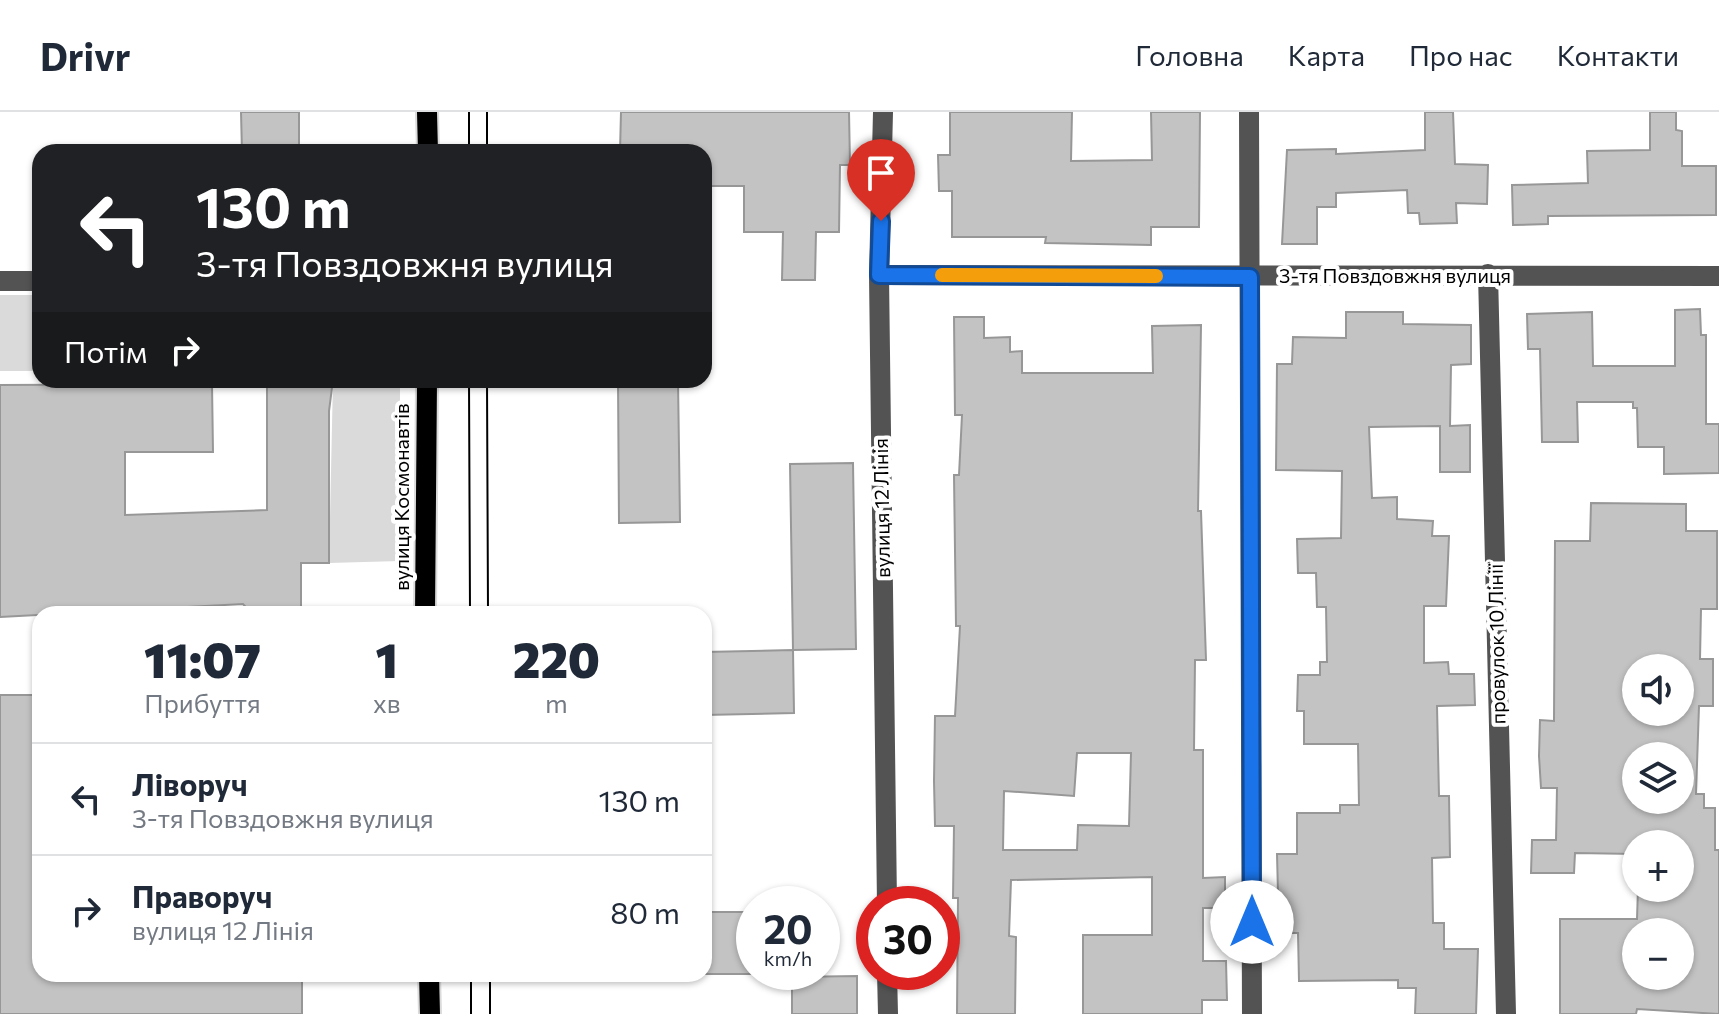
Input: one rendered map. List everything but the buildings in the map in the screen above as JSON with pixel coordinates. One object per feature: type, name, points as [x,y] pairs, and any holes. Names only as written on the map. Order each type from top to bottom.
[{"type":"main road","points":[[427,112],[428,144]]},
{"type":"main road","name":"вулиця Космонавтів","points":[[425,606],[427,388]]},
{"type":"main road","points":[[429,982],[430,1014]]},
{"type":"street","name":"вулиця 12 Лінія","points":[[883,112],[879,275],[887,886]]},
{"type":"street","points":[[1249,112],[1252,1014]]},
{"type":"street","name":"провулок 10 Лінії","points":[[1488,274],[1506,1014]]},
{"type":"street","name":"3-тя Повздовжня вулиця","points":[[879,275],[1719,276]]},
{"type":"street","points":[[0,281],[32,281]]},
{"type":"street","points":[[887,990],[888,1014]]},
{"type":"shaded area","points":[[0,295],[32,295],[32,371],[0,371]]},
{"type":"shaded area","points":[[333,388],[400,388],[400,561],[329,563]]},
{"type":"tram line","points":[[469,112],[469,144]]},
{"type":"tram line","points":[[487,112],[487,144]]},
{"type":"tram line","points":[[469,388],[470,606]]},
{"type":"tram line","points":[[487,388],[488,606]]},
{"type":"tram line","points":[[471,982],[471,1014]]},
{"type":"tram line","points":[[490,982],[490,1014]]},
{"type":"slow traffic","points":[[942,275],[1156,276]]},
{"type":"route","points":[[881,221],[879,275],[1250,277],[1252,922]]}]
